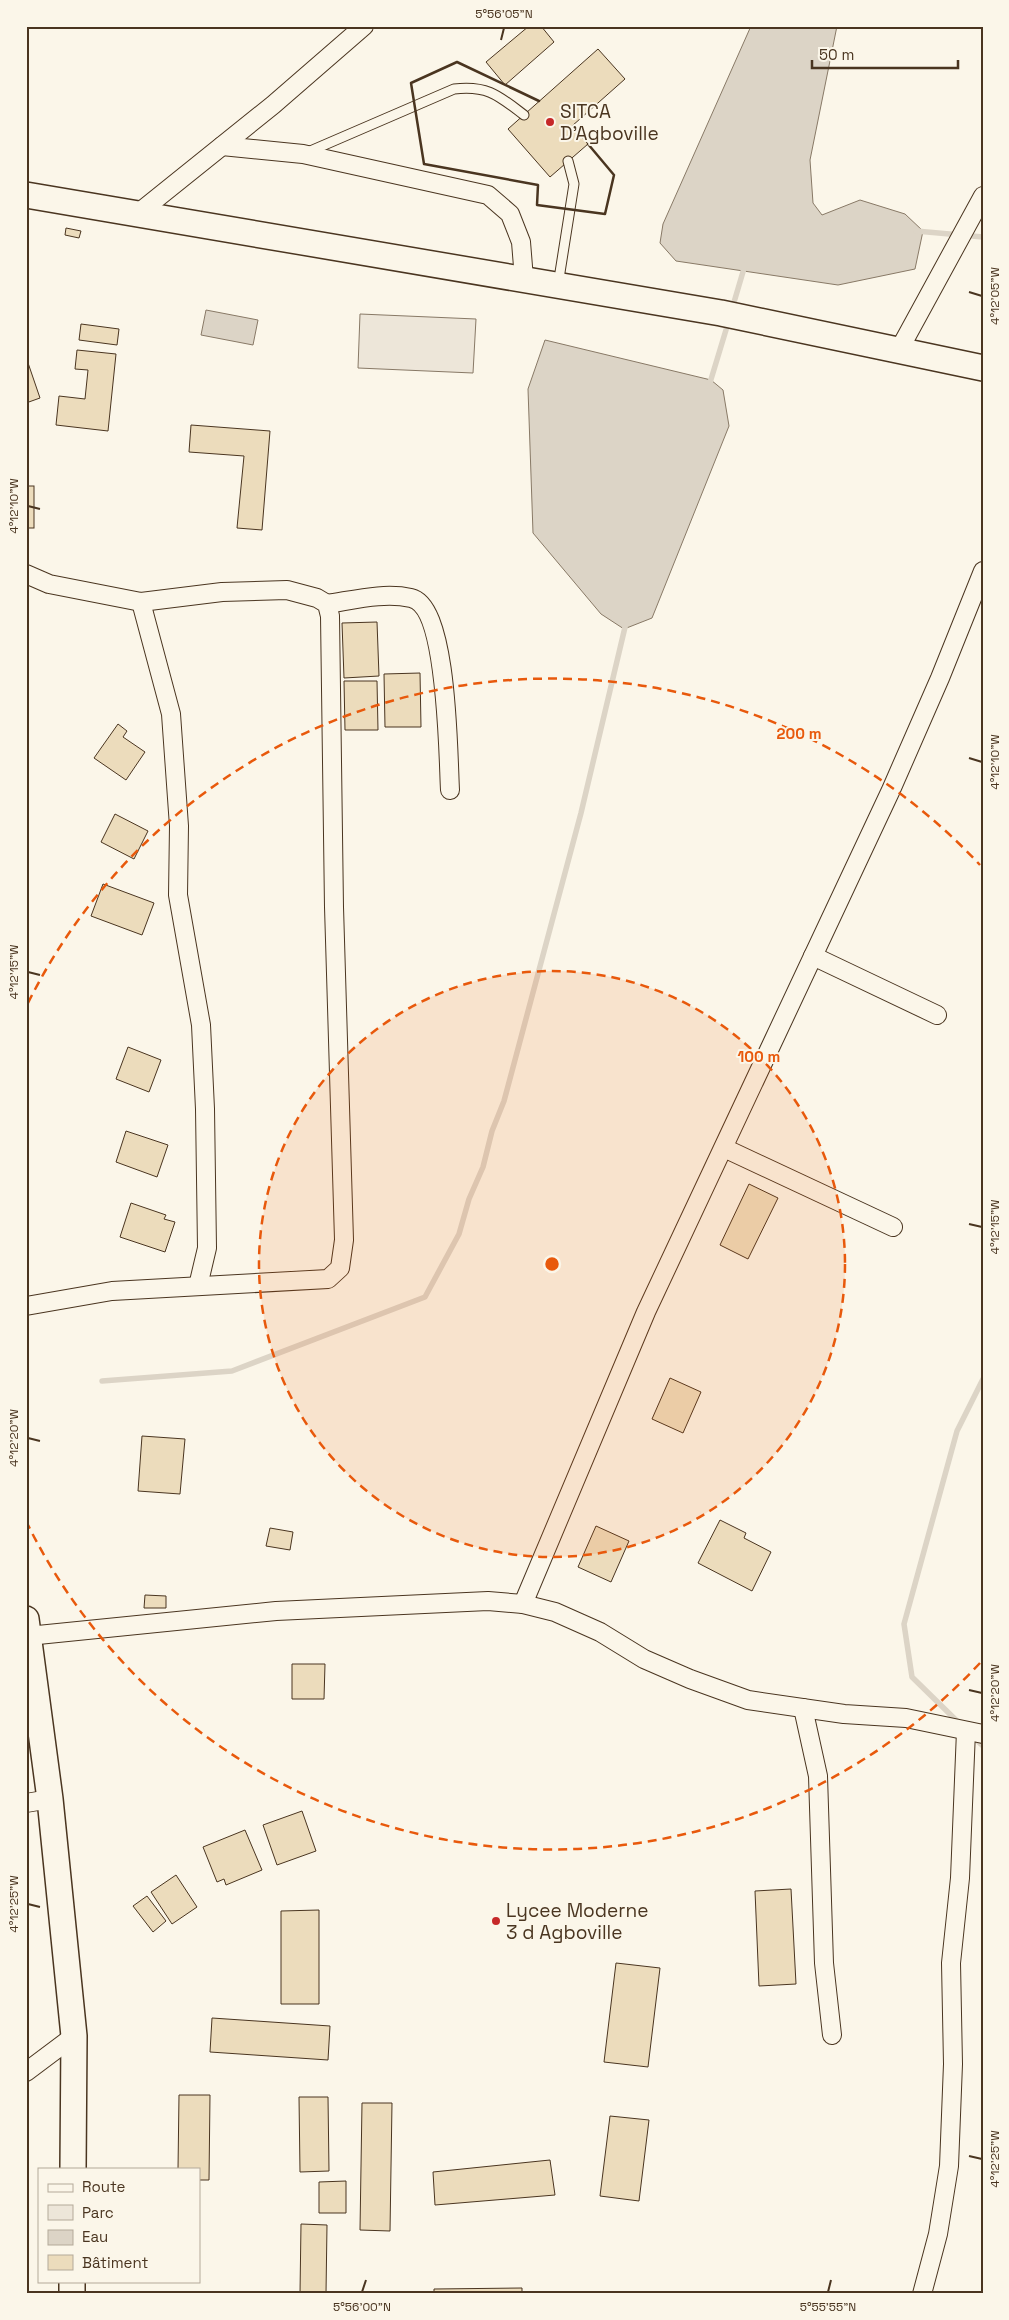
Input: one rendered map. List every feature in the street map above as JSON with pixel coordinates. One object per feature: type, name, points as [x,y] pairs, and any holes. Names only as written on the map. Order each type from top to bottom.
[{"type":"street","points":[[136,215],[222,146],[364,26]]},
{"type":"street","points":[[222,146],[303,154],[488,195],[510,214],[521,242],[524,279]]},
{"type":"street","points":[[26,195],[721,313],[983,368]]},
{"type":"street","points":[[898,350],[983,196]]},
{"type":"street","points":[[523,1604],[646,1312],[892,790],[983,571]]},
{"type":"street","points":[[26,574],[49,584],[141,602],[222,592],[286,590],[316,598],[327,604],[378,596],[412,598],[422,603],[431,617],[440,650],[450,790]]},
{"type":"street","points":[[141,602],[171,714],[179,826],[178,895],[201,1025],[205,1109],[207,1248],[198,1286]]},
{"type":"street","points":[[26,1306],[112,1291],[328,1280],[340,1268],[344,1240],[334,908],[330,616],[327,604]]},
{"type":"street","points":[[813,956],[937,1015]]},
{"type":"street","points":[[724,1148],[893,1227]]},
{"type":"street","points":[[73,2168],[74,2036],[38,1801],[27,1627],[276,1611],[488,1601],[523,1604],[555,1612],[600,1632],[644,1659],[690,1679],[748,1700],[844,1714],[906,1718],[974,1733],[951,1963],[953,2064],[949,2166],[938,2234],[922,2294]]},
{"type":"street","points":[[803,1708],[818,1776],[824,1963],[832,2035]]},
{"type":"street","points":[[26,2072],[74,2036]]},
{"type":"lane","points":[[303,154],[454,89],[474,87],[500,96],[524,114]]},
{"type":"lane","points":[[558,285],[574,184],[568,161]]},
{"type":"green space","points":[[360,314],[476,319],[473,373],[358,368]]},
{"type":"water","points":[[751,26],[837,26],[810,160],[813,203],[822,215],[860,200],[905,214],[923,231],[915,269],[838,285],[676,261],[660,243],[663,224]]},
{"type":"water","points":[[206,310],[258,320],[253,345],[201,335]]},
{"type":"water","points":[[545,340],[711,380],[723,390],[729,426],[652,618],[624,629],[601,614],[533,533],[528,389]]},
{"type":"building","points":[[529,26],[541,26],[554,42],[505,85],[486,62]]},
{"type":"building","points":[[598,49],[625,79],[572,126],[588,144],[550,177],[508,129]]},
{"type":"building","points":[[66,228],[81,231],[79,238],[65,235]]},
{"type":"building","points":[[81,324],[119,329],[117,345],[79,340]]},
{"type":"building","points":[[77,350],[116,354],[108,431],[56,425],[59,396],[85,399],[88,370],[75,369]]},
{"type":"building","points":[[26,357],[40,398],[26,403]]},
{"type":"building","points":[[191,425],[270,431],[262,530],[237,528],[244,456],[189,452]]},
{"type":"building","points":[[26,486],[34,486],[34,528],[26,528]]},
{"type":"building","points":[[377,622],[379,676],[344,678],[342,623]]},
{"type":"building","points":[[420,673],[421,727],[385,727],[384,674]]},
{"type":"building","points":[[344,681],[377,681],[378,730],[345,730]]},
{"type":"building","points":[[118,724],[127,731],[123,737],[145,752],[126,780],[94,758]]},
{"type":"building","points":[[115,814],[148,831],[134,859],[101,842]]},
{"type":"building","points":[[103,884],[154,903],[142,935],[91,916]]},
{"type":"building","points":[[128,1047],[161,1060],[149,1092],[116,1079]]},
{"type":"building","points":[[126,1131],[168,1145],[157,1177],[116,1162]]},
{"type":"building","points":[[749,1184],[778,1198],[748,1259],[720,1245]]},
{"type":"building","points":[[131,1203],[166,1215],[164,1219],[175,1222],[165,1252],[120,1237]]},
{"type":"building","points":[[670,1378],[701,1392],[683,1433],[652,1419]]},
{"type":"building","points":[[142,1436],[185,1439],[180,1494],[138,1491]]},
{"type":"building","points":[[720,1520],[746,1533],[744,1538],[771,1552],[752,1591],[698,1563]]},
{"type":"building","points":[[596,1526],[629,1541],[611,1582],[578,1567]]},
{"type":"building","points":[[270,1528],[293,1532],[290,1550],[266,1546]]},
{"type":"building","points":[[145,1595],[166,1596],[166,1608],[144,1608]]},
{"type":"building","points":[[292,1664],[325,1664],[324,1699],[292,1699]]},
{"type":"building","points":[[302,1811],[316,1851],[277,1865],[263,1825]]},
{"type":"building","points":[[245,1830],[262,1870],[226,1885],[224,1879],[217,1882],[203,1847]]},
{"type":"building","points":[[176,1875],[197,1907],[172,1924],[151,1892]]},
{"type":"building","points":[[791,1889],[796,1984],[759,1986],[755,1891]]},
{"type":"building","points":[[147,1896],[166,1921],[153,1932],[133,1906]]},
{"type":"building","points":[[319,1910],[319,2004],[281,2004],[281,1911]]},
{"type":"building","points":[[616,1963],[660,1968],[648,2067],[604,2062]]},
{"type":"building","points":[[212,2018],[330,2026],[328,2060],[210,2052]]},
{"type":"building","points":[[179,2095],[210,2095],[209,2180],[200,2180],[200,2168],[178,2168]]},
{"type":"building","points":[[299,2097],[328,2097],[329,2171],[300,2172]]},
{"type":"building","points":[[362,2103],[392,2103],[390,2231],[360,2230]]},
{"type":"building","points":[[610,2116],[649,2120],[639,2201],[600,2196]]},
{"type":"building","points":[[550,2160],[555,2195],[435,2205],[433,2172]]},
{"type":"building","points":[[346,2181],[346,2213],[319,2213],[319,2182]]},
{"type":"building","points":[[301,2224],[327,2225],[326,2294],[300,2294]]},
{"type":"building","points":[[522,2288],[522,2294],[434,2294],[434,2289]]},
{"type":"waterway","points":[[916,231],[983,237]]},
{"type":"waterway","points":[[732,309],[745,265]]},
{"type":"waterway","points":[[709,386],[729,320]]},
{"type":"waterway","points":[[102,1381],[232,1371],[425,1297],[459,1234],[469,1199],[483,1167],[492,1131],[504,1101],[581,813],[626,623]]},
{"type":"waterway","points":[[959,1723],[912,1677],[904,1624],[957,1431],[983,1379]]},
{"type":"waterway","points":[[973,1737],[983,1746]]},
{"type":"wall","points":[[539,101],[457,62],[411,83],[424,164],[538,185],[537,205],[605,214],[614,175],[588,144]]},
{"type":"place","name":"SITCA D'Agboville","points":[[550,122]]},
{"type":"place","name":"Lycee Moderne 3 d Agboville","points":[[496,1921]]}]
